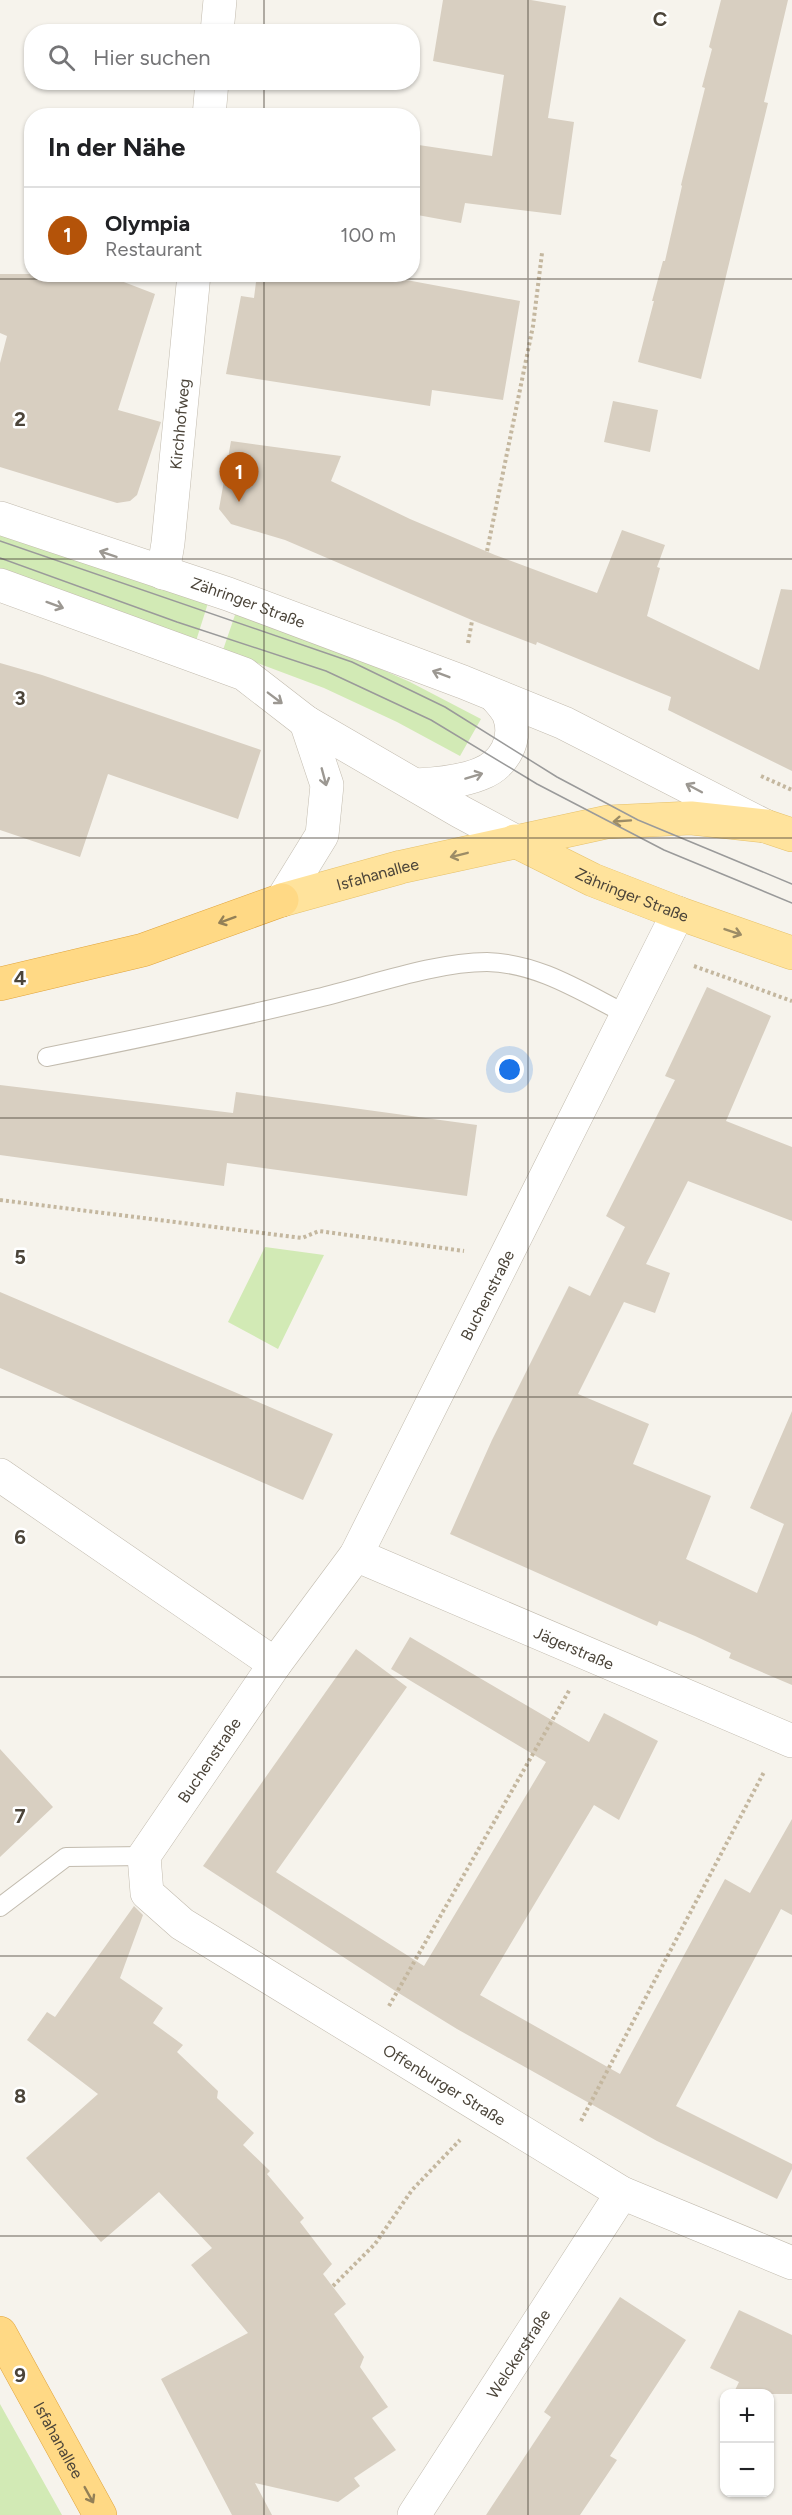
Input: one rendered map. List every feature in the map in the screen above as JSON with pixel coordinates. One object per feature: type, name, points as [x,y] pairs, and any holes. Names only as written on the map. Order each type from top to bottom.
[{"type":"highway","name":"Isfahanallee","points":[[0,984],[144,950],[282,900]]},
{"type":"highway","name":"Isfahanallee","points":[[0,2333],[100,2515]]},
{"type":"main road","name":"Isfahanallee","points":[[282,900],[401,867],[607,822],[691,818],[778,830]]},
{"type":"main road","name":"Zähringer Straße","points":[[516,841],[593,880],[792,953]]},
{"type":"street","points":[[218,24],[220,0]]},
{"type":"street","points":[[210,108],[211,90]]},
{"type":"street","name":"Kirchhofweg","points":[[163,573],[170,531],[193,282]]},
{"type":"street","name":"Zähringer Straße","points":[[0,518],[228,594],[463,682],[564,723],[778,830]]},
{"type":"street","name":"Zähringer Straße","points":[[0,585],[243,674],[306,722],[516,841]]},
{"type":"street","points":[[416,785],[441,783],[482,774],[501,761],[510,746],[512,726],[508,712],[495,696]]},
{"type":"street","points":[[282,900],[322,835],[327,785],[306,722]]},
{"type":"street","name":"Buchenstraße","points":[[144,1856],[275,1664],[356,1555],[678,913]]},
{"type":"street","points":[[0,1475],[275,1664]]},
{"type":"street","name":"Jägerstraße","points":[[356,1555],[787,1739]]},
{"type":"street","name":"Offenburger Straße","points":[[144,1856],[147,1893],[182,1924],[622,2193],[792,2263]]},
{"type":"street","name":"Welckerstraße","points":[[414,2515],[622,2193]]},
{"type":"lane","points":[[46,1057],[215,1023],[421,972],[487,962],[520,967],[547,975],[626,1014]]},
{"type":"lane","points":[[0,1907],[66,1857],[144,1856]]},
{"type":"path","points":[[487,551],[533,326],[542,253]]},
{"type":"path","points":[[770,780],[792,790]]},
{"type":"path","points":[[0,1200],[302,1238],[319,1231],[506,1257]]},
{"type":"path","points":[[370,2040],[590,1654]]},
{"type":"path","points":[[562,2157],[787,1739]]},
{"type":"path","points":[[333,2286],[375,2244],[412,2190],[488,2112]]},
{"type":"green space","points":[[0,532],[208,603],[196,641],[0,573]]},
{"type":"green space","points":[[236,612],[338,650],[410,682],[481,719],[460,756],[397,722],[324,688],[223,650]]},
{"type":"green space","points":[[265,1247],[324,1255],[278,1349],[228,1322]]},
{"type":"green space","points":[[0,2404],[62,2515],[0,2515]]},
{"type":"building","points":[[443,0],[531,0],[566,6],[548,118],[574,122],[561,215],[465,203],[461,223],[420,215],[420,145],[492,156],[504,75],[433,61]]},
{"type":"building","points":[[721,0],[788,0],[764,102],[768,103],[701,379],[638,362],[654,301],[652,301],[663,261],[665,261],[705,88],[702,87],[712,49],[709,47]]},
{"type":"building","points":[[0,274],[24,274],[24,282],[124,282],[155,294],[118,410],[161,422],[137,495],[130,501],[117,503],[0,467],[0,363],[7,336],[0,333]]},
{"type":"building","points":[[256,282],[417,282],[520,301],[503,400],[432,390],[430,406],[226,374],[241,296],[254,298]]},
{"type":"building","points":[[613,401],[658,410],[650,452],[604,442]]},
{"type":"building","points":[[231,441],[341,456],[331,481],[410,519],[495,555],[597,593],[622,530],[665,545],[657,567],[660,568],[647,616],[759,670],[781,589],[792,590],[792,771],[668,710],[671,697],[537,642],[536,645],[474,621],[285,540],[231,524],[219,509]]},
{"type":"building","points":[[0,663],[42,675],[261,750],[238,819],[108,774],[80,857],[0,830]]},
{"type":"building","points":[[707,987],[771,1016],[726,1121],[792,1147],[792,1221],[688,1181],[646,1264],[670,1273],[655,1313],[624,1302],[578,1394],[649,1424],[633,1464],[711,1496],[686,1559],[757,1593],[784,1524],[750,1508],[792,1411],[792,1685],[729,1658],[731,1653],[695,1636],[659,1621],[657,1626],[450,1534],[492,1440],[569,1286],[590,1296],[625,1227],[606,1216],[675,1080],[665,1076]]},
{"type":"building","points":[[0,1085],[233,1113],[236,1092],[477,1125],[467,1196],[227,1163],[224,1186],[0,1155]]},
{"type":"building","points":[[0,1292],[333,1434],[303,1500],[0,1368]]},
{"type":"building","points":[[410,1637],[589,1742],[604,1713],[658,1741],[619,1820],[594,1805],[480,1995],[620,2074],[725,1879],[750,1893],[792,1819],[792,1915],[781,1909],[676,2106],[792,2164],[792,2169],[777,2199],[657,2141],[457,2029],[203,1866],[356,1649],[407,1687],[276,1872],[424,1966],[546,1762],[391,1669]]},
{"type":"building","points":[[0,1749],[53,1807],[0,1857]]},
{"type":"building","points":[[134,1906],[143,1915],[120,1978],[163,2008],[153,2023],[183,2045],[177,2052],[218,2091],[217,2098],[254,2133],[243,2145],[270,2171],[267,2174],[304,2218],[300,2222],[332,2264],[323,2274],[346,2304],[334,2314],[364,2357],[360,2367],[388,2407],[372,2418],[396,2450],[354,2478],[360,2486],[338,2502],[255,2483],[272,2515],[232,2515],[161,2379],[248,2333],[191,2265],[212,2248],[159,2192],[101,2242],[26,2158],[98,2094],[27,2040],[47,2012],[55,2017]]},
{"type":"building","points":[[620,2297],[686,2340],[610,2456],[617,2460],[580,2515],[486,2515],[551,2417],[544,2412]]},
{"type":"building","points":[[739,2310],[792,2335],[792,2394],[774,2394],[774,2389],[736,2389],[739,2382],[710,2368]]},
{"type":"tram line","points":[[0,541],[352,662],[445,707],[557,777],[638,820],[792,884]]},
{"type":"tram line","points":[[0,558],[177,622],[326,671],[431,720],[537,784],[664,850],[792,903]]},
{"type":"place","name":"Olympia","points":[[239,502]]}]
